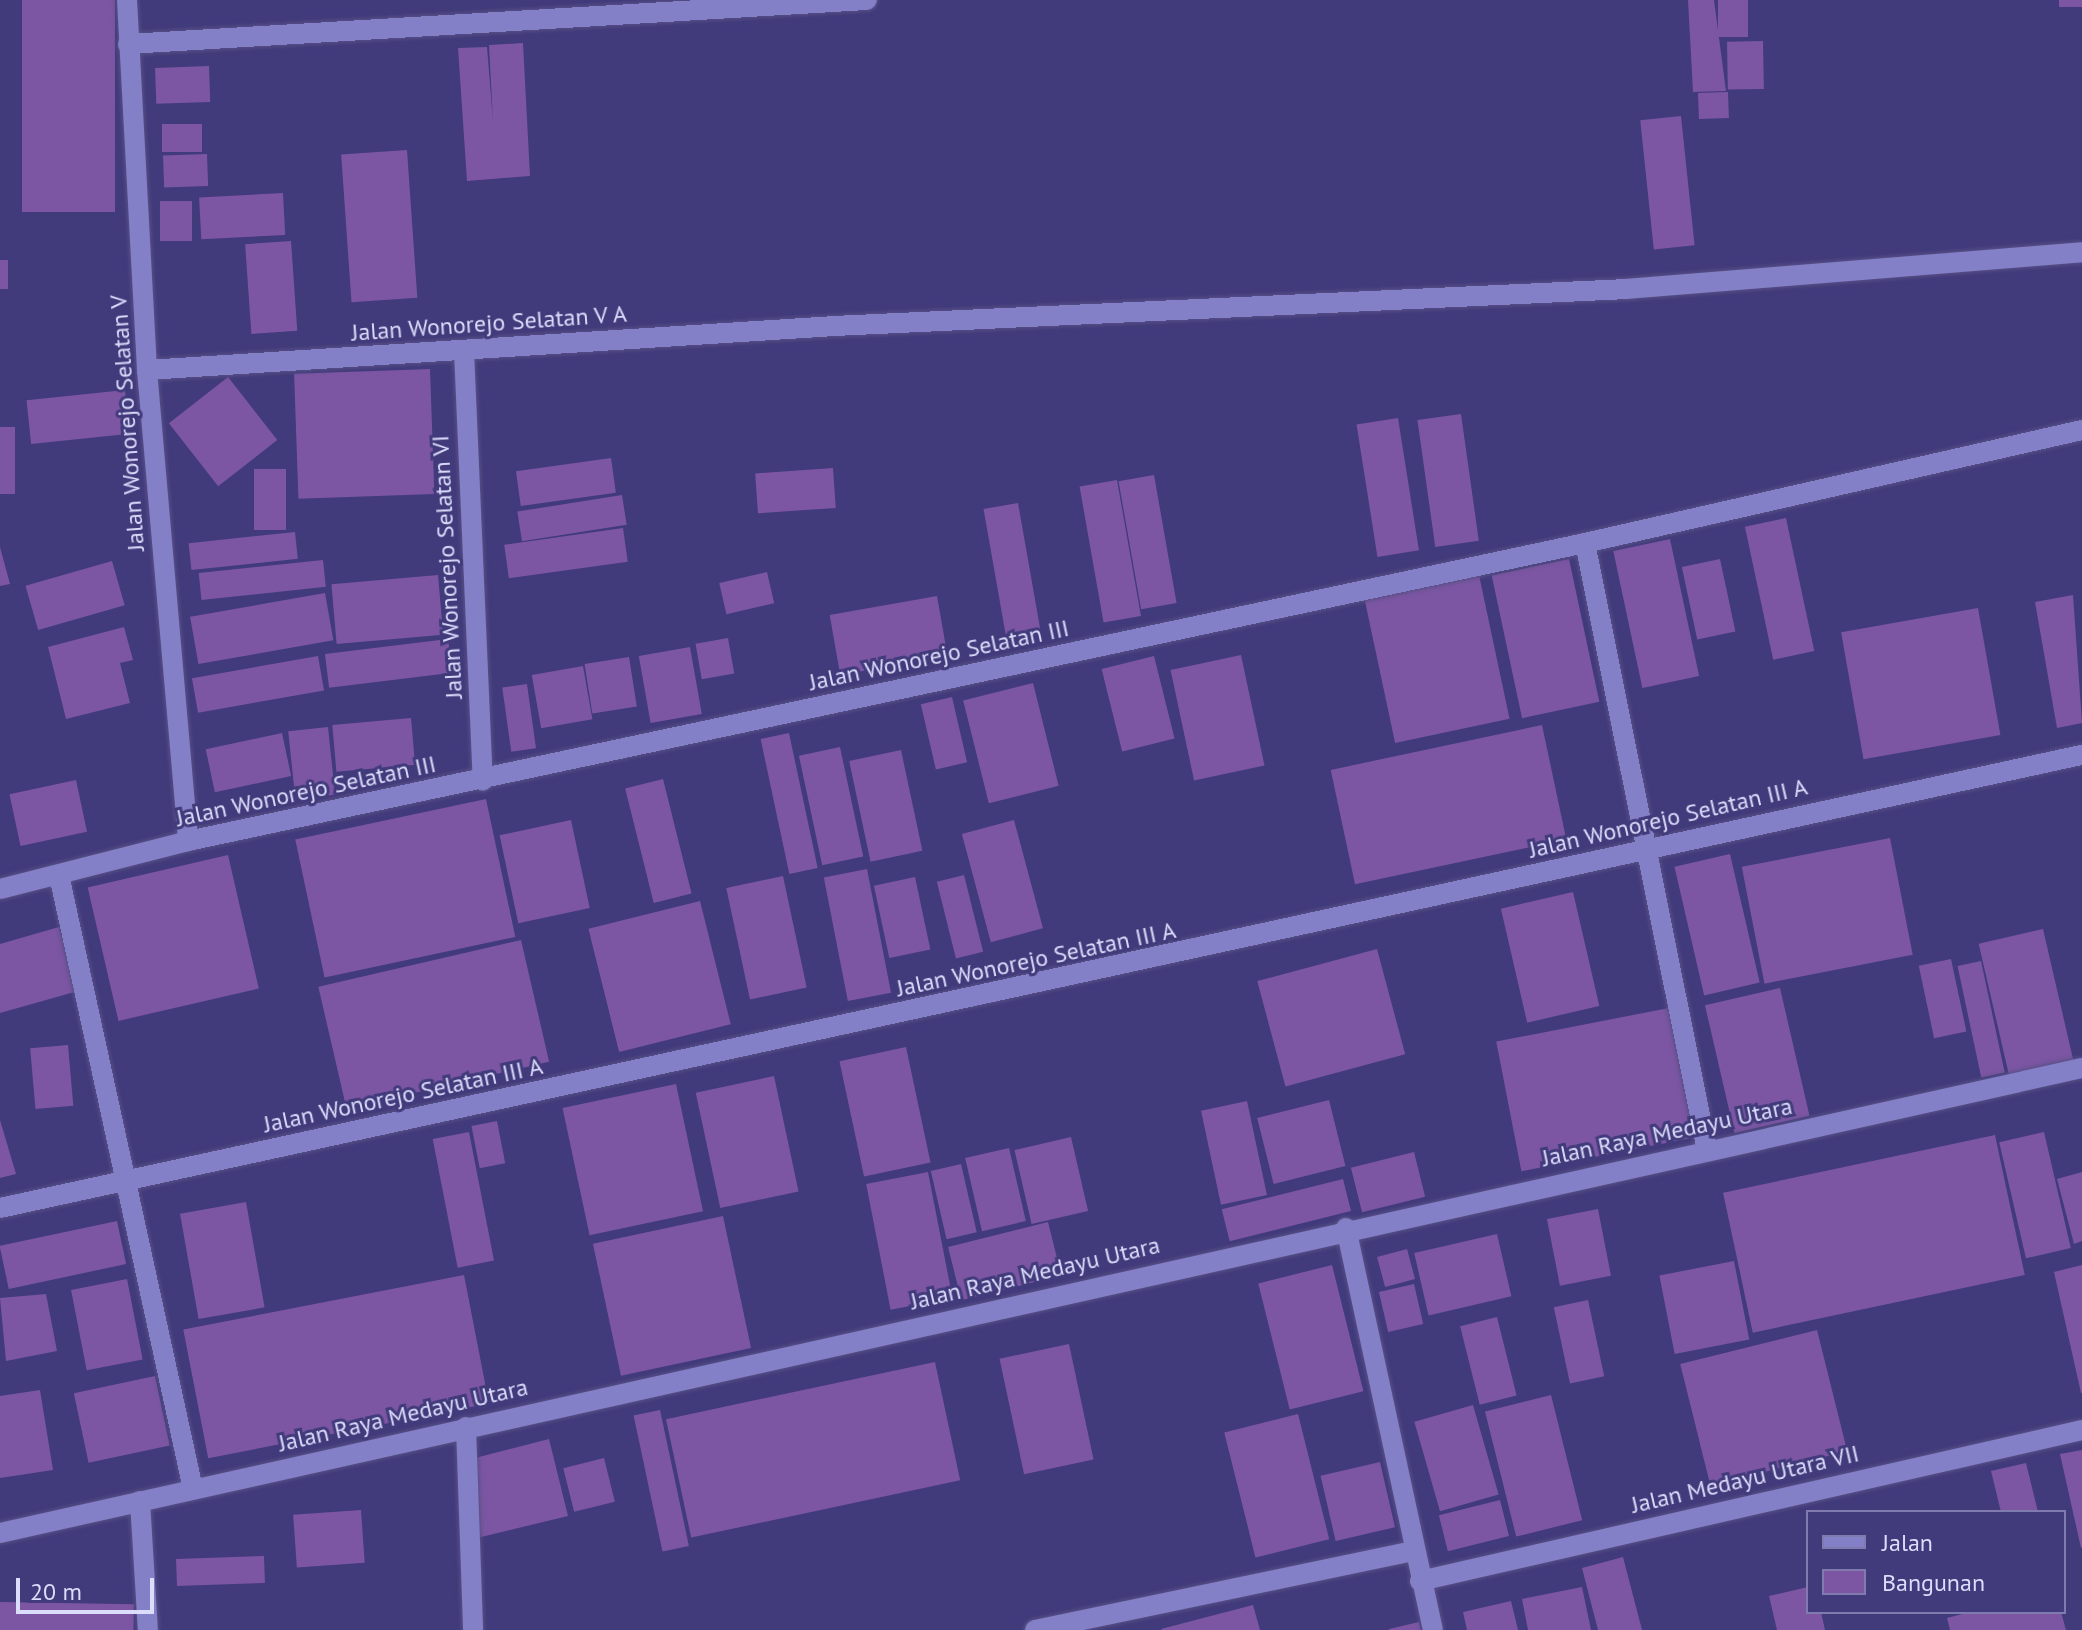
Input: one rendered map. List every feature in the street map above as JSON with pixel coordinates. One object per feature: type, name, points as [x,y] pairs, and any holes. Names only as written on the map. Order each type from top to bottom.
[{"type":"street","name":"Jalan Wonorejo Selatan V","points":[[127,0],[147,370],[188,841]]},
{"type":"street","points":[[128,44],[867,0]]},
{"type":"street","name":"Jalan Wonorejo Selatan V A","points":[[147,370],[834,326],[1626,289],[2082,252]]},
{"type":"street","name":"Jalan Wonorejo Selatan VI","points":[[464,351],[483,781]]},
{"type":"street","name":"Jalan Wonorejo Selatan III","points":[[0,889],[188,841],[483,781],[1585,543],[2082,430]]},
{"type":"street","points":[[1585,543],[1707,1150]]},
{"type":"street","name":"Jalan Wonorejo Selatan III A","points":[[0,1208],[2082,755]]},
{"type":"street","points":[[59,875],[193,1489]]},
{"type":"street","name":"Jalan Raya Medayu Utara","points":[[0,1533],[1346,1228],[2082,1068]]},
{"type":"street","points":[[1346,1228],[1412,1551],[1433,1630]]},
{"type":"street","points":[[466,1427],[473,1630]]},
{"type":"street","name":"Jalan Medayu Utara VII","points":[[1420,1581],[2082,1430]]},
{"type":"street","points":[[140,1501],[148,1630]]},
{"type":"street","points":[[1035,1630],[1412,1551]]},
{"type":"building","points":[[22,0],[115,0],[115,212],[22,212]]},
{"type":"building","points":[[1688,0],[1714,0],[1726,91],[1693,92]]},
{"type":"building","points":[[1718,0],[1748,0],[1748,37],[1718,37]]},
{"type":"building","points":[[2059,0],[2082,0],[2082,7],[2059,7]]},
{"type":"building","points":[[1763,41],[1764,89],[1728,90],[1727,42]]},
{"type":"building","points":[[523,43],[530,176],[467,181],[458,48],[487,47],[493,121],[489,45]]},
{"type":"building","points":[[209,66],[210,102],[156,104],[155,68]]},
{"type":"building","points":[[1728,92],[1729,118],[1699,119],[1698,93]]},
{"type":"building","points":[[1681,116],[1695,245],[1654,250],[1640,120]]},
{"type":"building","points":[[162,124],[202,124],[202,152],[162,152]]},
{"type":"building","points":[[407,150],[417,298],[351,302],[341,155]]},
{"type":"building","points":[[207,154],[208,186],[164,188],[163,156]]},
{"type":"building","points":[[283,193],[285,235],[201,239],[199,197]]},
{"type":"building","points":[[160,201],[192,201],[192,241],[160,241]]},
{"type":"building","points":[[291,241],[297,331],[251,334],[245,244]]},
{"type":"building","points":[[0,260],[8,260],[8,289],[0,289]]},
{"type":"building","points":[[430,369],[434,494],[298,499],[294,374]]},
{"type":"building","points":[[228,377],[277,440],[218,486],[169,423]]},
{"type":"building","points":[[125,390],[130,434],[31,444],[27,400]]},
{"type":"building","points":[[1461,414],[1479,541],[1435,547],[1417,420]]},
{"type":"building","points":[[1398,418],[1419,550],[1377,557],[1357,425]]},
{"type":"building","points":[[0,427],[15,427],[15,494],[0,494]]},
{"type":"building","points":[[611,458],[616,493],[521,506],[516,471]]},
{"type":"building","points":[[833,468],[836,508],[758,513],[755,473]]},
{"type":"building","points":[[254,469],[286,469],[286,530],[254,530]]},
{"type":"building","points":[[1154,475],[1177,603],[1141,609],[1119,481]]},
{"type":"building","points":[[1117,480],[1141,616],[1104,623],[1080,487]]},
{"type":"building","points":[[622,495],[627,525],[522,541],[517,512]]},
{"type":"building","points":[[1018,503],[1041,633],[1006,639],[984,509]]},
{"type":"building","points":[[1786,518],[1814,651],[1773,660],[1745,527]]},
{"type":"building","points":[[623,528],[628,562],[509,578],[504,545]]},
{"type":"building","points":[[295,532],[298,559],[191,570],[189,543]]},
{"type":"building","points":[[1670,539],[1699,676],[1642,688],[1613,551]]},
{"type":"building","points":[[0,547],[10,584],[0,586]]},
{"type":"building","points":[[1569,559],[1599,702],[1522,718],[1492,575]]},
{"type":"building","points":[[1720,559],[1735,631],[1697,639],[1682,567]]},
{"type":"building","points":[[323,560],[326,587],[202,600],[199,573]]},
{"type":"building","points":[[112,561],[125,605],[38,630],[25,586]]},
{"type":"building","points":[[767,572],[774,603],[726,614],[719,583]]},
{"type":"building","points":[[438,575],[443,635],[337,644],[331,584]]},
{"type":"building","points":[[1479,575],[1510,719],[1395,743],[1365,599]]},
{"type":"building","points":[[325,593],[333,640],[198,664],[190,617]]},
{"type":"building","points":[[2073,595],[2082,723],[2057,728],[2035,602]]},
{"type":"building","points":[[937,596],[948,656],[840,675],[830,615]]},
{"type":"building","points":[[1978,608],[2000,735],[1864,759],[1841,632]]},
{"type":"building","points":[[124,627],[133,660],[120,663],[130,703],[66,719],[48,647]]},
{"type":"building","points":[[728,638],[734,673],[702,679],[696,644]]},
{"type":"building","points":[[448,639],[452,673],[329,688],[325,654]]},
{"type":"building","points":[[690,647],[702,714],[651,723],[639,656]]},
{"type":"building","points":[[1241,655],[1264,766],[1194,781],[1171,670]]},
{"type":"building","points":[[318,656],[324,690],[198,713],[192,678]]},
{"type":"building","points":[[1154,656],[1175,738],[1122,752],[1102,669]]},
{"type":"building","points":[[629,657],[637,706],[592,713],[585,664]]},
{"type":"building","points":[[583,666],[592,719],[541,728],[532,675]]},
{"type":"building","points":[[1033,683],[1059,786],[989,803],[963,700]]},
{"type":"building","points":[[527,684],[536,748],[511,752],[502,687]]},
{"type":"building","points":[[952,697],[967,762],[936,769],[921,704]]},
{"type":"building","points":[[411,718],[415,765],[336,772],[332,725]]},
{"type":"building","points":[[1542,725],[1566,839],[1355,884],[1331,770]]},
{"type":"building","points":[[328,727],[335,795],[295,799],[288,731]]},
{"type":"building","points":[[282,733],[291,776],[215,792],[206,749]]},
{"type":"building","points":[[789,733],[818,868],[789,874],[761,739]]},
{"type":"building","points":[[840,747],[863,857],[822,865],[799,756]]},
{"type":"building","points":[[901,750],[922,851],[871,862],[849,761]]},
{"type":"building","points":[[663,779],[692,893],[654,903],[625,788]]},
{"type":"building","points":[[76,780],[87,832],[21,846],[9,794]]},
{"type":"building","points":[[486,799],[515,937],[325,977],[295,840]]},
{"type":"building","points":[[571,820],[590,908],[518,923],[500,835]]},
{"type":"building","points":[[1014,820],[1043,928],[991,942],[962,834]]},
{"type":"building","points":[[1890,838],[1913,955],[1764,984],[1742,867]]},
{"type":"building","points":[[1730,854],[1760,983],[1704,995],[1674,867]]},
{"type":"building","points":[[228,855],[259,988],[119,1021],[88,887]]},
{"type":"building","points":[[867,869],[891,993],[848,1001],[824,877]]},
{"type":"building","points":[[964,875],[983,952],[956,958],[937,882]]},
{"type":"building","points":[[783,876],[807,988],[750,1000],[726,888]]},
{"type":"building","points":[[915,877],[930,949],[889,958],[874,886]]},
{"type":"building","points":[[1573,892],[1599,1006],[1527,1023],[1501,909]]},
{"type":"building","points":[[700,901],[731,1024],[619,1052],[588,929]]},
{"type":"building","points":[[59,927],[78,991],[0,1013],[0,944]]},
{"type":"building","points":[[2043,929],[2074,1062],[2010,1077],[1979,944]]},
{"type":"building","points":[[521,940],[549,1062],[346,1109],[318,987]]},
{"type":"building","points":[[1377,949],[1405,1054],[1285,1086],[1257,981]]},
{"type":"building","points":[[1951,959],[1966,1031],[1934,1038],[1919,966]]},
{"type":"building","points":[[1981,961],[2005,1073],[1981,1077],[1958,966]]},
{"type":"building","points":[[1780,988],[1809,1116],[1734,1133],[1705,1005]]},
{"type":"building","points":[[1669,1008],[1694,1138],[1521,1171],[1496,1042]]},
{"type":"building","points":[[68,1045],[73,1106],[35,1109],[30,1048]]},
{"type":"building","points":[[906,1047],[931,1162],[864,1177],[839,1061]]},
{"type":"building","points":[[774,1076],[799,1191],[720,1208],[696,1093]]},
{"type":"building","points":[[676,1084],[703,1211],[590,1235],[563,1108]]},
{"type":"building","points":[[1329,1100],[1345,1166],[1274,1184],[1257,1118]]},
{"type":"building","points":[[1247,1101],[1267,1195],[1221,1205],[1201,1111]]},
{"type":"building","points":[[0,1120],[16,1174],[0,1178]]},
{"type":"building","points":[[497,1121],[505,1163],[480,1168],[471,1126]]},
{"type":"building","points":[[469,1132],[494,1261],[458,1268],[433,1139]]},
{"type":"building","points":[[2044,1132],[2071,1248],[2026,1258],[1999,1142]]},
{"type":"building","points":[[1995,1135],[2025,1275],[1753,1333],[1723,1193]]},
{"type":"building","points":[[1071,1137],[1088,1211],[1032,1224],[1014,1150]]},
{"type":"building","points":[[1009,1148],[1026,1221],[982,1231],[965,1158]]},
{"type":"building","points":[[1414,1152],[1425,1197],[1362,1212],[1351,1168]]},
{"type":"building","points":[[961,1164],[977,1232],[947,1239],[931,1171]]},
{"type":"building","points":[[928,1172],[952,1298],[891,1310],[866,1184]]},
{"type":"building","points":[[2082,1172],[2082,1241],[2074,1244],[2057,1179]]},
{"type":"building","points":[[1343,1179],[1351,1211],[1230,1241],[1222,1209]]},
{"type":"building","points":[[246,1202],[265,1307],[199,1319],[180,1214]]},
{"type":"building","points":[[1598,1209],[1611,1276],[1560,1286],[1547,1219]]},
{"type":"building","points":[[723,1216],[751,1348],[621,1376],[593,1244]]},
{"type":"building","points":[[117,1221],[126,1264],[9,1289],[0,1246]]},
{"type":"building","points":[[1048,1222],[1061,1275],[961,1300],[948,1247]]},
{"type":"building","points":[[1497,1234],[1511,1296],[1429,1315],[1414,1253]]},
{"type":"building","points":[[1407,1249],[1415,1279],[1385,1287],[1377,1257]]},
{"type":"building","points":[[1734,1261],[1749,1340],[1675,1354],[1659,1276]]},
{"type":"building","points":[[1332,1265],[1363,1391],[1290,1410],[1258,1283]]},
{"type":"building","points":[[2082,1265],[2082,1393],[2081,1393],[2054,1272]]},
{"type":"building","points":[[464,1275],[489,1404],[208,1458],[183,1330]]},
{"type":"building","points":[[127,1279],[143,1359],[87,1370],[71,1290]]},
{"type":"building","points":[[1414,1284],[1423,1324],[1388,1332],[1379,1292]]},
{"type":"building","points":[[46,1294],[57,1351],[6,1361],[0,1298]]},
{"type":"building","points":[[1588,1300],[1604,1376],[1570,1384],[1554,1307]]},
{"type":"building","points":[[1497,1317],[1517,1396],[1480,1405],[1460,1326]]},
{"type":"building","points":[[1817,1330],[1847,1451],[1710,1485],[1680,1364]]},
{"type":"building","points":[[1069,1344],[1094,1459],[1024,1474],[1000,1359]]},
{"type":"building","points":[[935,1362],[960,1480],[691,1538],[666,1419]]},
{"type":"building","points":[[155,1376],[170,1445],[89,1463],[74,1393]]},
{"type":"building","points":[[40,1390],[53,1470],[0,1478],[0,1396]]},
{"type":"building","points":[[1551,1395],[1582,1520],[1516,1537],[1485,1411]]},
{"type":"building","points":[[1473,1405],[1499,1494],[1440,1511],[1414,1422]]},
{"type":"building","points":[[660,1410],[689,1546],[662,1552],[634,1416]]},
{"type":"building","points":[[1298,1414],[1329,1539],[1255,1558],[1224,1432]]},
{"type":"building","points":[[549,1439],[568,1516],[477,1538],[475,1458]]},
{"type":"building","points":[[2082,1450],[2082,1547],[2081,1548],[2060,1454]]},
{"type":"building","points":[[604,1458],[615,1502],[574,1512],[563,1468]]},
{"type":"building","points":[[1380,1462],[1395,1527],[1336,1541],[1321,1476]]},
{"type":"building","points":[[2026,1463],[2038,1510],[2001,1510],[1991,1471]]},
{"type":"building","points":[[1500,1500],[1509,1536],[1448,1551],[1439,1515]]},
{"type":"building","points":[[361,1510],[365,1563],[297,1568],[293,1515]]},
{"type":"building","points":[[264,1556],[265,1583],[177,1586],[176,1559]]},
{"type":"building","points":[[1623,1557],[1642,1630],[1598,1630],[1582,1568]]},
{"type":"building","points":[[1582,1587],[1591,1630],[1528,1630],[1522,1599]]},
{"type":"building","points":[[1806,1587],[1806,1614],[1821,1614],[1825,1630],[1777,1630],[1769,1596]]},
{"type":"building","points":[[1511,1601],[1518,1630],[1467,1630],[1463,1612]]},
{"type":"building","points":[[0,1602],[134,1604],[134,1630],[0,1630]]},
{"type":"building","points":[[1253,1605],[1260,1630],[1161,1629]]},
{"type":"building","points":[[1962,1614],[2062,1614],[2066,1630],[1950,1630],[1947,1618]]},
{"type":"building","points":[[1419,1622],[1421,1630],[1389,1630],[1389,1629]]}]
